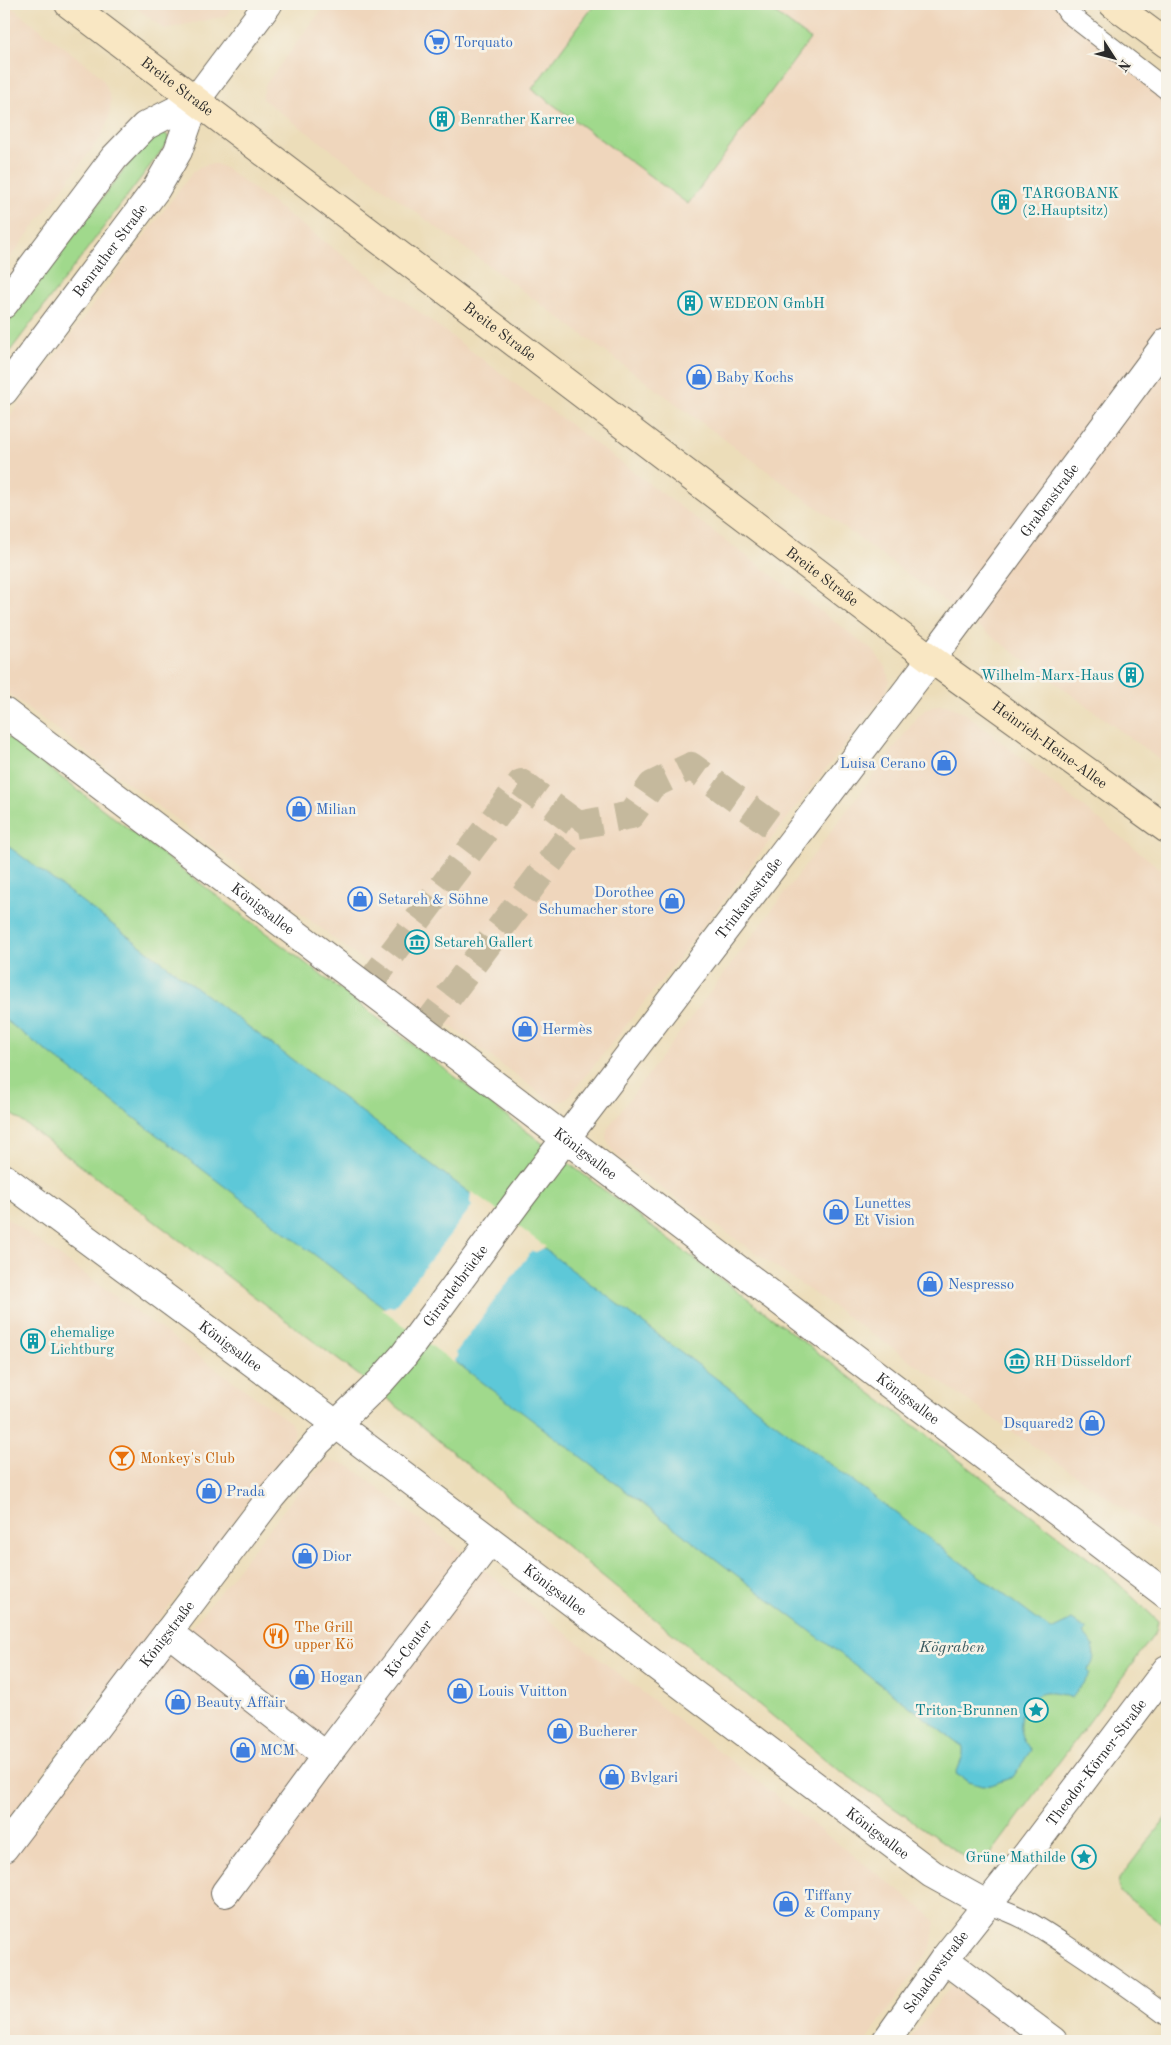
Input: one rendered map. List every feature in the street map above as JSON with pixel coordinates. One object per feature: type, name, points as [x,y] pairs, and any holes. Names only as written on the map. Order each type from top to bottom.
[{"type":"main road","name":"Breite Straße","points":[[69,4],[931,659]]},
{"type":"main road","points":[[1113,4],[1167,44]]},
{"type":"main road","name":"Heinrich-Heine-Allee","points":[[931,659],[1167,829]]},
{"type":"street","name":"Benrather Straße","points":[[4,390],[156,189],[178,151],[196,100],[268,4]]},
{"type":"street","name":"Benrather Straße","points":[[4,304],[114,158],[145,126],[196,100]]},
{"type":"street","name":"Grabenstraße","points":[[931,659],[1167,342]]},
{"type":"street","name":"Trinkausstraße","points":[[566,1138],[931,659]]},
{"type":"street","name":"Königsallee","points":[[4,712],[1167,1594]]},
{"type":"street","name":"Girardetbrücke","points":[[337,1425],[404,1355],[566,1138]]},
{"type":"street","name":"Königsallee","points":[[4,1178],[337,1425],[932,1874],[988,1905]]},
{"type":"street","name":"Königstraße","points":[[4,1848],[288,1477],[318,1442],[337,1425]]},
{"type":"street","name":"Kö-Center","points":[[225,1893],[326,1756],[490,1541]]},
{"type":"street","points":[[168,1632],[326,1756]]},
{"type":"street","name":"Theodor-Körner-Straße","points":[[988,1905],[1167,1670]]},
{"type":"street","name":"Schadowstraße","points":[[886,2041],[944,1959],[988,1905]]},
{"type":"street","points":[[944,1959],[1053,2041]]},
{"type":"lane","points":[[1062,4],[1068,13],[1167,90]]},
{"type":"lane","name":"Königsallee","points":[[988,1905],[1009,1910],[1026,1919],[1116,1977],[1167,2016]]},
{"type":"shaded area","points":[[4,4],[7,4],[94,70],[104,81],[111,99],[109,118],[101,137],[4,266]]},
{"type":"shaded area","points":[[131,4],[234,4],[226,16],[164,29]]},
{"type":"shaded area","points":[[326,4],[1053,4],[1167,91],[1167,765],[262,99],[265,85]]},
{"type":"shaded area","points":[[217,164],[227,169],[874,651],[887,670],[889,680],[886,692],[566,1100],[550,1101],[4,690],[4,424],[192,173],[199,167]]},
{"type":"shaded area","points":[[938,705],[949,705],[966,714],[1167,874],[1167,1539],[619,1158],[606,1139],[607,1129],[918,716],[926,709]]},
{"type":"shaded area","points":[[4,1216],[290,1422],[295,1432],[289,1448],[4,1825]]},
{"type":"shaded area","points":[[327,1461],[339,1462],[351,1467],[924,1910],[935,1921],[931,1948],[866,2041],[4,2041],[4,1867],[305,1483]]},
{"type":"shaded area","points":[[954,1983],[1030,2041],[907,2041]]},
{"type":"green space","points":[[595,4],[763,4],[810,39],[688,204],[532,89]]},
{"type":"green space","points":[[153,131],[163,132],[168,136],[168,142],[4,359],[4,329]]},
{"type":"green space","points":[[4,734],[1105,1571],[1158,1621],[1156,1632],[984,1863],[973,1863],[832,1765],[365,1380],[4,1108]]},
{"type":"green space","points":[[1167,1816],[1167,1927],[1120,1892],[1118,1886],[1119,1879]]},
{"type":"water","name":"Kögraben","points":[[4,843],[1051,1630],[1072,1620],[1087,1630],[1083,1633],[1095,1647],[1093,1647],[1093,1662],[1088,1670],[1090,1674],[1072,1698],[1055,1693],[1045,1693],[1034,1698],[1026,1706],[1021,1718],[1020,1729],[1023,1738],[1031,1750],[1013,1777],[991,1785],[982,1786],[969,1782],[956,1774],[963,1756],[963,1747],[4,1019]]},
{"type":"pier","points":[[471,1191],[546,1247],[536,1252],[532,1251],[523,1262],[456,1352],[458,1357],[455,1360],[457,1365],[382,1309],[389,1306],[394,1307],[472,1206],[470,1202]]},
{"type":"tunnel","points":[[423,1030],[578,825],[631,815],[652,785],[691,766],[794,841]]},
{"type":"tunnel","points":[[367,987],[521,783],[578,825]]},
{"type":"place","name":"Torquato","points":[[437,42]]},
{"type":"place","name":"Benrather Karree","points":[[442,119]]},
{"type":"place","name":"TARGOBANK (2.Hauptsitz)","points":[[1004,202]]},
{"type":"place","name":"WEDEON GmbH","points":[[690,303]]},
{"type":"place","name":"Baby Kochs","points":[[699,377]]},
{"type":"place","name":"Wilhelm-Marx-Haus","points":[[1131,675]]},
{"type":"place","name":"Luisa Cerano","points":[[944,763]]},
{"type":"place","name":"Milian","points":[[299,809]]},
{"type":"place","name":"Setareh & Söhne","points":[[360,899]]},
{"type":"place","name":"Dorothee Schumacher store","points":[[672,901]]},
{"type":"place","name":"Setareh Gallert","points":[[417,942]]},
{"type":"place","name":"Hermès","points":[[525,1029]]},
{"type":"place","name":"Lunettes Et Vision","points":[[836,1212]]},
{"type":"place","name":"Nespresso","points":[[930,1284]]},
{"type":"place","name":"ehemalige Lichtburg","points":[[33,1341]]},
{"type":"place","name":"RH Düsseldorf","points":[[1017,1361]]},
{"type":"place","name":"Dsquared2","points":[[1092,1423]]},
{"type":"place","name":"Monkey's Club","points":[[122,1458]]},
{"type":"place","name":"Prada","points":[[209,1491]]},
{"type":"place","name":"Dior","points":[[305,1556]]},
{"type":"place","name":"The Grill upper Kö","points":[[276,1636]]},
{"type":"place","name":"Hogan","points":[[302,1677]]},
{"type":"place","name":"Louis Vuitton","points":[[460,1691]]},
{"type":"place","name":"Beauty Affair","points":[[178,1702]]},
{"type":"place","name":"Triton-Brunnen","points":[[1036,1710]]},
{"type":"place","name":"Bucherer","points":[[560,1731]]},
{"type":"place","name":"MCM","points":[[243,1750]]},
{"type":"place","name":"Bvlgari","points":[[612,1777]]},
{"type":"place","name":"Grüne Mathilde","points":[[1084,1857]]},
{"type":"place","name":"Tiffany & Company","points":[[786,1904]]}]
